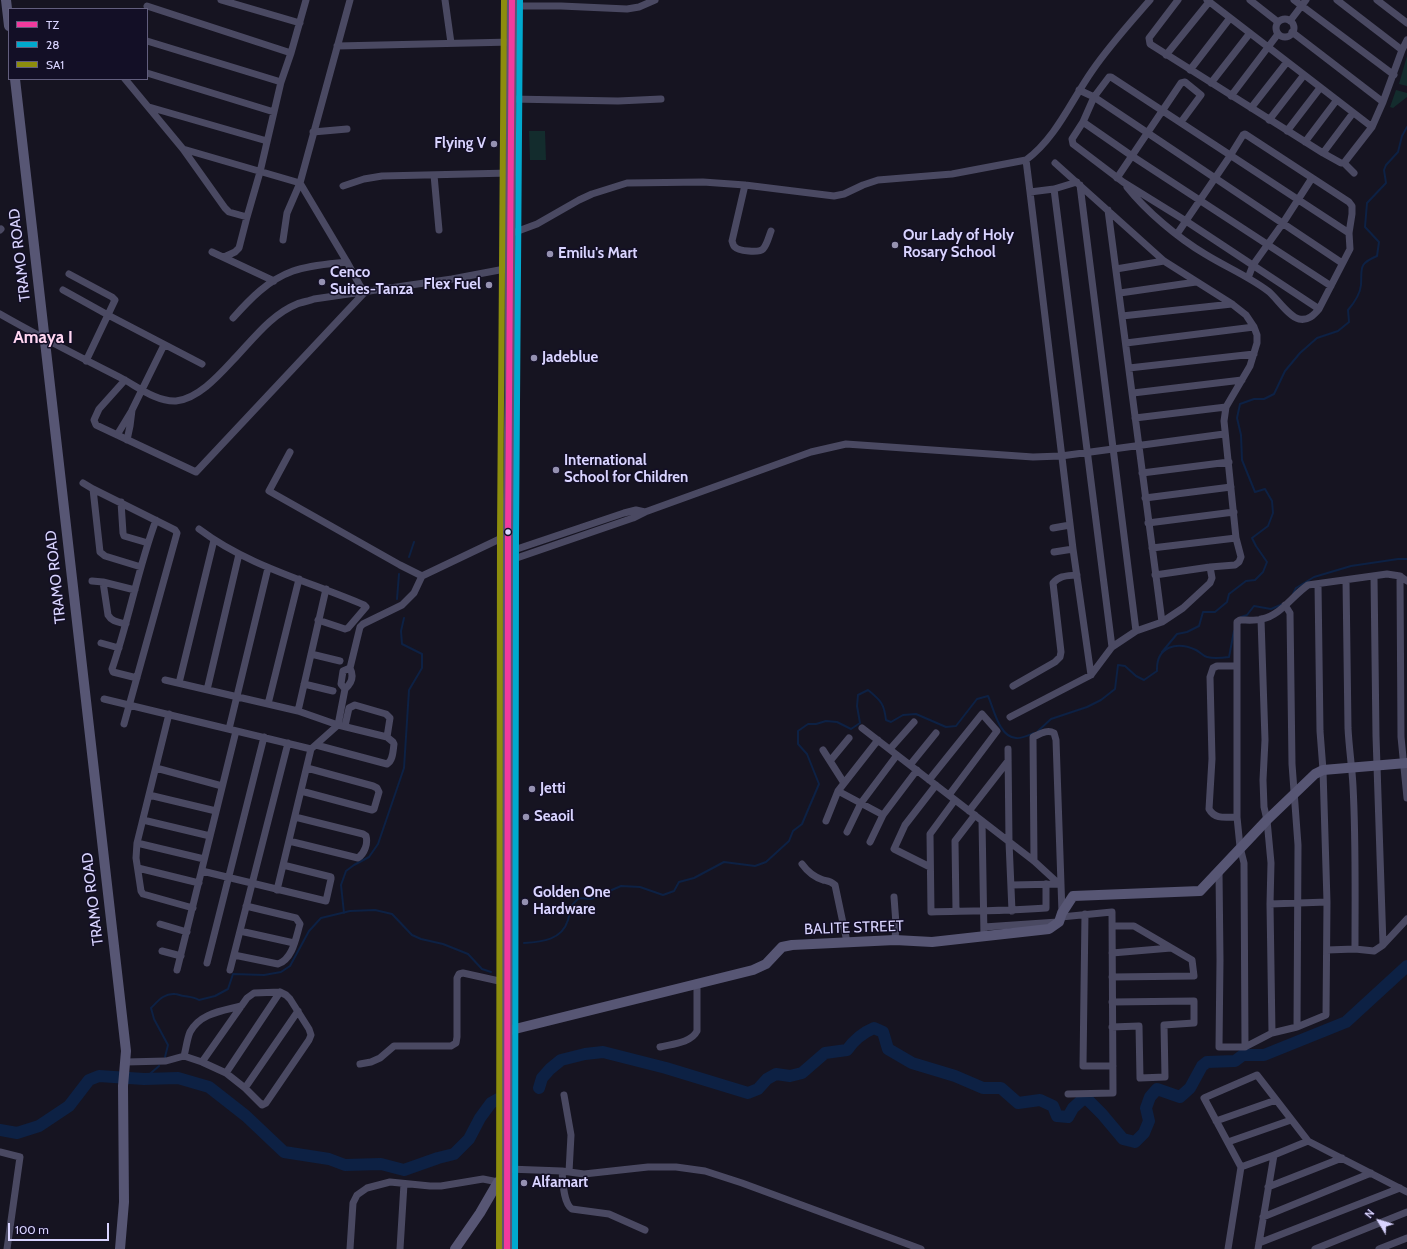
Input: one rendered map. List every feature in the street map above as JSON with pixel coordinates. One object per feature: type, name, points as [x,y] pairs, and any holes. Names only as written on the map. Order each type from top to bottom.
[{"type":"main road","points":[[507,1249],[505,1177],[508,983],[508,534],[512,3]]},
{"type":"street","points":[[6,0],[8,17]]},
{"type":"street","points":[[221,0],[300,23]]},
{"type":"street","points":[[224,257],[235,252],[239,248],[260,172],[281,82],[291,54],[306,0]]},
{"type":"street","points":[[283,240],[287,213],[300,183],[350,0]]},
{"type":"street","points":[[445,0],[451,43]]},
{"type":"street","points":[[512,3],[561,3],[627,9],[639,7],[655,0]]},
{"type":"street","points":[[510,234],[536,224],[592,194],[627,183],[703,182],[745,185],[834,196],[844,194],[878,180],[952,174],[1026,160],[1033,155],[1048,138],[1103,55],[1150,0]]},
{"type":"street","points":[[1178,0],[1149,38],[1150,44],[1304,142],[1341,163],[1344,163],[1354,173]]},
{"type":"street","points":[[1250,0],[1278,22]]},
{"type":"street","points":[[1294,0],[1304,3],[1394,75]]},
{"type":"street","points":[[1337,0],[1402,50]]},
{"type":"street","points":[[1377,0],[1407,23]]},
{"type":"street","points":[[1166,54],[1208,1],[1372,127]]},
{"type":"street","points":[[1290,21],[1304,3]]},
{"type":"street","points":[[148,5],[291,54]]},
{"type":"street","points":[[1190,70],[1230,18]]},
{"type":"street","points":[[1278,34],[1276,28],[1278,22],[1284,19],[1290,21]]},
{"type":"street","points":[[1290,21],[1293,29],[1292,32]]},
{"type":"street","points":[[1278,34],[1286,37],[1292,32]]},
{"type":"street","points":[[1292,32],[1383,102]]},
{"type":"street","points":[[1211,83],[1250,33]]},
{"type":"street","points":[[1231,96],[1278,34]]},
{"type":"street","points":[[1344,163],[1372,127],[1407,40]]},
{"type":"street","points":[[148,41],[281,82]]},
{"type":"street","points":[[337,46],[512,42]]},
{"type":"street","points":[[1251,108],[1287,62]]},
{"type":"street","points":[[148,73],[274,112]]},
{"type":"street","points":[[1269,120],[1304,75]]},
{"type":"street","points":[[1319,309],[1186,221],[1120,180],[1073,144],[1072,139],[1083,122],[1094,97],[1109,77],[1111,77],[1349,233]]},
{"type":"street","name":"TRAMO ROAD","points":[[15,80],[79,651],[125,1039],[123,1086],[124,1202],[120,1249]]},
{"type":"street","points":[[126,80],[183,149],[225,208],[229,212],[247,217]]},
{"type":"street","points":[[1120,180],[1132,156],[1148,133],[1161,110],[1181,82],[1185,82],[1201,95],[1181,122]]},
{"type":"street","points":[[1287,131],[1320,88]]},
{"type":"street","points":[[1079,90],[1094,97],[1342,263]]},
{"type":"street","points":[[511,98],[618,101],[661,99]]},
{"type":"street","points":[[1304,142],[1336,100]]},
{"type":"street","points":[[149,107],[267,141]]},
{"type":"street","points":[[1323,153],[1353,113]]},
{"type":"street","points":[[1083,122],[1132,156],[1331,286]]},
{"type":"street","points":[[313,132],[347,129]]},
{"type":"street","points":[[1120,180],[1139,203],[1177,234],[1203,254],[1248,278],[1269,292],[1297,319],[1304,320],[1313,317],[1319,309],[1350,249],[1349,233],[1352,206],[1349,202],[1248,134],[1243,135],[1177,234]]},
{"type":"street","points":[[183,149],[300,183],[364,293]]},
{"type":"street","points":[[1026,160],[1061,456],[1091,675]]},
{"type":"street","points":[[1056,163],[1164,261],[1232,304],[1246,315],[1254,327],[1256,335],[1257,343],[1254,354],[1242,380],[1226,407],[1224,421],[1224,434],[1229,462],[1236,538],[1241,557],[1239,562],[1235,565],[1155,575]]},
{"type":"street","points":[[343,186],[382,176],[434,176],[510,173]]},
{"type":"street","points":[[434,176],[439,230]]},
{"type":"street","points":[[1248,278],[1253,265],[1283,223],[1312,178]]},
{"type":"street","points":[[1030,192],[1078,184]]},
{"type":"street","points":[[1078,184],[1136,631]]},
{"type":"street","points":[[745,185],[732,241],[734,247],[754,251],[761,250],[764,248],[771,231]]},
{"type":"street","points":[[1054,189],[1112,647]]},
{"type":"street","points":[[1108,210],[1162,622]]},
{"type":"street","points":[[212,252],[274,281]]},
{"type":"street","points":[[1116,269],[1164,261]]},
{"type":"street","points":[[233,318],[253,296],[263,288],[292,271],[309,267],[347,262]]},
{"type":"street","points":[[0,314],[45,340],[142,390],[167,400],[176,401],[188,398],[218,376],[270,322],[282,312],[297,304],[314,299],[364,293],[510,268]]},
{"type":"street","points":[[69,274],[114,298],[115,303],[86,361]]},
{"type":"street","points":[[1120,293],[1196,282]]},
{"type":"street","points":[[63,290],[202,364]]},
{"type":"street","points":[[124,380],[100,409],[94,420],[96,425],[196,472],[364,293]]},
{"type":"street","points":[[1122,316],[1232,304]]},
{"type":"street","points":[[1126,343],[1254,327]]},
{"type":"street","points":[[117,435],[132,410],[164,345]]},
{"type":"street","points":[[1129,368],[1254,354]]},
{"type":"street","points":[[1132,393],[1242,380]]},
{"type":"street","points":[[1135,418],[1226,407]]},
{"type":"street","points":[[127,440],[132,410]]},
{"type":"street","points":[[508,557],[624,513],[636,510],[645,512],[811,452],[846,444],[1033,457],[1061,456],[1224,434]]},
{"type":"street","points":[[290,452],[269,491],[422,576]]},
{"type":"street","points":[[1142,473],[1229,462]]},
{"type":"street","points":[[83,484],[156,520],[175,530],[177,533],[124,724]]},
{"type":"street","points":[[1145,498],[1231,487]]},
{"type":"street","points":[[93,489],[100,552],[105,556],[142,567]]},
{"type":"street","points":[[121,502],[124,536],[148,543]]},
{"type":"street","points":[[1148,523],[1234,512]]},
{"type":"street","points":[[137,678],[112,671],[112,668],[156,520]]},
{"type":"street","points":[[1053,528],[1070,525]]},
{"type":"street","points":[[199,529],[214,540],[268,568],[326,589],[366,607],[348,628],[345,629],[318,620]]},
{"type":"street","points":[[345,689],[350,685],[352,679],[353,673],[350,668],[361,626],[402,605],[414,593],[422,576],[508,534]]},
{"type":"street","points":[[1152,548],[1236,538]]},
{"type":"street","points":[[179,683],[214,540]]},
{"type":"street","points":[[1054,552],[1073,549]]},
{"type":"street","points":[[207,690],[239,554]]},
{"type":"street","points":[[1010,717],[1091,675],[1112,647],[1136,631],[1162,622],[1183,608],[1210,583],[1212,578],[1210,567]]},
{"type":"street","points":[[177,970],[222,786],[236,697],[268,568]]},
{"type":"street","points":[[1245,1047],[1245,877],[1236,817],[1237,622],[1240,620],[1262,620],[1276,614],[1308,585],[1387,574],[1400,576],[1407,581]]},
{"type":"street","points":[[1013,686],[1055,662],[1060,657],[1061,652],[1053,583],[1056,579],[1062,576],[1077,575]]},
{"type":"street","points":[[1374,576],[1377,766],[1383,944]]},
{"type":"street","points":[[1400,576],[1404,712],[1401,737],[1405,763],[1407,798]]},
{"type":"street","points":[[268,704],[300,579]]},
{"type":"street","points":[[1346,580],[1348,728],[1349,751],[1352,768],[1355,852],[1355,949]]},
{"type":"street","points":[[92,581],[103,582],[135,590]]},
{"type":"street","points":[[103,582],[108,615],[110,619],[126,624]]},
{"type":"street","points":[[1219,872],[1219,1047],[1245,1047],[1272,1033],[1298,1027],[1326,1015],[1327,902],[1323,770],[1320,731],[1318,584]]},
{"type":"street","points":[[298,711],[326,589]]},
{"type":"street","points":[[1286,604],[1290,613],[1292,764],[1298,845],[1298,1027]]},
{"type":"street","points":[[1262,620],[1265,740],[1263,780],[1264,807],[1267,820],[1271,862],[1270,904],[1272,1033]]},
{"type":"street","points":[[101,643],[119,648]]},
{"type":"street","points":[[311,654],[340,661]]},
{"type":"street","points":[[1236,666],[1222,666],[1213,668],[1210,678],[1212,759],[1209,809],[1217,817],[1236,817]]},
{"type":"street","points":[[341,726],[345,689],[341,684],[341,678],[343,671],[350,668]]},
{"type":"street","points":[[104,699],[288,743],[314,747],[387,764],[390,763],[394,742],[387,737],[341,726],[298,711],[165,680]]},
{"type":"street","points":[[304,684],[333,691]]},
{"type":"street","points":[[277,890],[307,768],[314,747],[341,726],[349,708],[355,705],[389,716],[387,737]]},
{"type":"street","points":[[169,714],[137,843],[136,850],[138,868],[141,891],[143,894],[192,908]]},
{"type":"street","points":[[930,780],[982,714],[997,731],[949,795]]},
{"type":"street","points":[[890,749],[914,722]]},
{"type":"street","points":[[862,728],[1034,861],[1060,884]]},
{"type":"street","points":[[1034,861],[1033,737],[1045,732],[1051,732],[1054,733],[1056,740],[1060,917]]},
{"type":"street","points":[[870,842],[883,815],[936,733]]},
{"type":"street","points":[[206,963],[264,737]]},
{"type":"street","points":[[830,761],[849,738]]},
{"type":"street","points":[[826,821],[838,791],[878,740]]},
{"type":"street","points":[[230,970],[288,743]]},
{"type":"street","points":[[1008,749],[1009,842],[1012,911]]},
{"type":"street","points":[[823,750],[844,783]]},
{"type":"street","points":[[847,832],[861,803],[897,755]]},
{"type":"street","points":[[956,911],[955,841],[972,813],[1008,761]]},
{"type":"street","points":[[1060,917],[1073,896],[1200,891],[1219,872],[1240,847],[1315,774],[1323,770],[1405,763]]},
{"type":"street","points":[[156,768],[222,786]]},
{"type":"street","points":[[301,792],[372,810],[374,809],[379,792],[374,786],[307,768]]},
{"type":"street","points":[[930,867],[894,849],[905,825],[936,785]]},
{"type":"street","points":[[838,791],[883,815]]},
{"type":"street","points":[[149,795],[216,811]]},
{"type":"street","points":[[955,800],[930,834],[931,912],[983,910],[1012,911],[1046,908],[1046,884]]},
{"type":"street","points":[[289,841],[358,858],[364,851],[367,840],[366,836],[363,834],[295,817]]},
{"type":"street","points":[[143,820],[210,836]]},
{"type":"street","points":[[982,821],[984,931]]},
{"type":"street","points":[[137,843],[204,859]]},
{"type":"street","points":[[802,864],[815,877],[835,884],[847,942]]},
{"type":"street","points":[[202,871],[326,901],[331,877],[283,865]]},
{"type":"street","points":[[138,868],[199,883]]},
{"type":"street","points":[[1011,885],[1060,884]]},
{"type":"street","points":[[894,897],[896,924],[894,940]]},
{"type":"street","points":[[1270,904],[1327,902]]},
{"type":"street","points":[[234,955],[278,964],[283,962],[288,957],[300,924],[296,918],[246,906]]},
{"type":"street","points":[[1060,917],[1112,912],[1113,1093],[1068,1094]]},
{"type":"street","points":[[1085,914],[1083,1066],[1113,1066]]},
{"type":"street","name":"BALITE STREET","points":[[507,1031],[761,967],[766,964],[782,947],[894,940],[932,942],[984,931],[1049,929],[1060,917]]},
{"type":"street","points":[[1327,950],[1355,949],[1374,951],[1383,944],[1407,919]]},
{"type":"street","points":[[160,924],[187,932]]},
{"type":"street","points":[[1112,926],[1134,926],[1192,960],[1194,976],[1112,977]]},
{"type":"street","points":[[240,930],[294,943]]},
{"type":"street","points":[[1112,953],[1171,948]]},
{"type":"street","points":[[162,951],[181,956]]},
{"type":"street","points":[[360,1064],[371,1062],[380,1058],[394,1046],[451,1046],[456,1043],[459,974],[464,973],[508,983]]},
{"type":"street","points":[[660,1047],[689,1039],[694,1036],[697,1031],[697,983]]},
{"type":"street","points":[[125,1066],[166,1061],[184,1056],[226,1073],[245,1088],[262,1105],[266,1103],[311,1035],[290,999],[286,995],[280,992],[254,993],[250,995],[241,1006],[202,1062]]},
{"type":"street","points":[[226,1073],[280,992]]},
{"type":"street","points":[[1112,1002],[1194,1001],[1194,1023],[1164,1025],[1164,1077],[1140,1078],[1139,1026],[1112,1027]]},
{"type":"street","points":[[184,1056],[190,1034],[196,1024],[203,1017],[241,1006]]},
{"type":"street","points":[[245,1088],[298,1012]]},
{"type":"street","points":[[1228,1249],[1241,1167],[1204,1098],[1256,1075],[1308,1141],[1407,1192]]},
{"type":"street","points":[[564,1095],[571,1136],[569,1172]]},
{"type":"street","points":[[1216,1121],[1276,1100]]},
{"type":"street","points":[[1228,1142],[1291,1120]]},
{"type":"street","points":[[1241,1167],[1308,1141]]},
{"type":"street","points":[[0,1152],[20,1157],[4,1244]]},
{"type":"street","points":[[1259,1246],[1274,1155]]},
{"type":"street","points":[[1268,1187],[1342,1158]]},
{"type":"street","points":[[350,1249],[353,1203],[357,1195],[367,1188],[390,1182],[441,1186],[483,1179],[562,1171],[584,1174],[676,1167],[705,1171],[742,1183],[921,1249]]},
{"type":"street","points":[[562,1171],[566,1201],[568,1206],[572,1209],[609,1214],[645,1230]]},
{"type":"street","points":[[1263,1217],[1371,1173]]},
{"type":"street","points":[[455,1249],[505,1177]]},
{"type":"street","points":[[400,1249],[404,1184]]},
{"type":"street","points":[[1259,1246],[1400,1188]]},
{"type":"street","points":[[1315,1249],[1407,1212]]},
{"type":"street","points":[[1379,1249],[1407,1238]]},
{"type":"green space","points":[[1407,56],[1407,86],[1399,84]]},
{"type":"green space","points":[[1396,90],[1407,93],[1407,97],[1393,108],[1390,107]]},
{"type":"green space","points":[[529,131],[545,131],[546,160],[530,160]]},
{"type":"waterway","points":[[1162,652],[1177,634],[1187,632],[1199,626],[1203,612],[1215,612],[1227,602],[1229,594],[1246,581],[1255,580],[1263,572],[1267,562],[1252,538],[1268,526],[1273,513],[1272,501],[1265,489],[1255,492],[1242,460],[1241,435],[1237,418],[1240,404],[1254,399],[1264,399],[1274,394],[1285,371],[1300,353],[1317,338],[1338,331],[1349,322],[1348,310],[1359,292],[1362,267],[1364,264],[1377,256],[1379,242],[1365,227],[1367,203],[1386,183],[1384,170],[1386,165],[1398,152],[1402,136],[1407,127]]},
{"type":"waterway","points":[[409,557],[414,542]]},
{"type":"waterway","points":[[1293,594],[1296,588],[1314,577],[1351,566],[1407,559]]},
{"type":"waterway","points":[[397,599],[399,574]]},
{"type":"waterway","points":[[1241,617],[1247,615],[1254,606],[1271,609],[1283,604]]},
{"type":"waterway","points":[[344,913],[341,885],[346,871],[369,857],[378,844],[404,768],[409,690],[422,668],[422,654],[402,644],[401,631],[404,618]]},
{"type":"waterway","points":[[1038,731],[1051,719],[1087,707],[1101,700],[1115,689],[1118,665],[1125,666],[1136,676],[1144,680],[1157,671],[1160,656],[1164,651],[1175,646],[1189,647],[1210,658],[1229,657],[1234,631]]},
{"type":"waterway","points":[[524,943],[544,941],[561,932],[568,920],[571,906],[579,898],[591,899],[621,886],[640,887],[663,895],[674,891],[679,882],[694,878],[724,862],[755,866],[766,862],[789,841],[793,831],[802,824],[819,784],[807,754],[798,744],[798,731],[808,724],[816,724],[826,721],[837,722],[851,729],[860,723],[857,706],[858,695],[868,690],[881,703],[886,720],[891,722],[903,715],[916,714],[946,727],[956,726],[977,699],[988,696],[998,722],[1005,733],[1018,738],[1034,733]]},
{"type":"waterway","points":[[165,1057],[168,1045],[154,1019],[151,1008],[159,1000],[164,996],[171,994],[192,997],[199,1000],[215,996],[228,989],[233,974],[264,975],[281,972],[290,966],[309,931],[321,918],[350,911],[375,910],[392,914],[412,935],[421,939],[443,944],[468,954],[482,969],[491,972]]},
{"type":"waterway","points":[[539,1088],[542,1078],[561,1060],[585,1054],[603,1052],[666,1068],[748,1093],[758,1089],[767,1079],[776,1074],[790,1076],[802,1073],[825,1053],[847,1050],[859,1037],[874,1028],[883,1032],[888,1049],[912,1063],[955,1076],[983,1088],[1001,1088],[1018,1103],[1040,1100],[1053,1106],[1057,1116],[1068,1117],[1073,1108],[1083,1099],[1088,1100],[1123,1139],[1135,1142],[1144,1133],[1149,1121],[1146,1108],[1150,1097],[1157,1089],[1180,1097],[1190,1088],[1202,1066],[1207,1062],[1235,1061],[1243,1055],[1264,1055],[1346,1022],[1407,966]]},
{"type":"waterway","points":[[144,1079],[159,1066]]},
{"type":"waterway","points":[[0,1130],[17,1133],[39,1126],[69,1106],[89,1080],[99,1076],[144,1079],[178,1078],[209,1087],[246,1116],[284,1152],[329,1159],[345,1165],[381,1164],[404,1170],[454,1154],[469,1139],[480,1118],[491,1103],[500,1098]]},
{"type":"transit line","name":"SA1","points":[[499,1249],[500,535],[504,0]]},
{"type":"transit line","name":"TZ","points":[[507,1249],[508,535],[512,0]]},
{"type":"transit line","name":"28","points":[[515,1249],[516,535],[520,0]]},
{"type":"place","name":"Flying V","points":[[494,144]]},
{"type":"place","name":"Our Lady of Holy Rosary School","points":[[895,245]]},
{"type":"place","name":"Emilu's Mart","points":[[550,254]]},
{"type":"place","name":"Cenco Suites-Tanza","points":[[322,282]]},
{"type":"place","name":"Flex Fuel","points":[[489,285]]},
{"type":"place","name":"Jadeblue","points":[[534,358]]},
{"type":"place","name":"International School for Children","points":[[556,470]]},
{"type":"place","name":"Jetti","points":[[532,789]]},
{"type":"place","name":"Seaoil","points":[[526,817]]},
{"type":"place","name":"Golden One Hardware","points":[[525,902]]},
{"type":"place","name":"Alfamart","points":[[524,1183]]},
{"type":"district","name":"Amaya I","points":[[43,338]]}]
